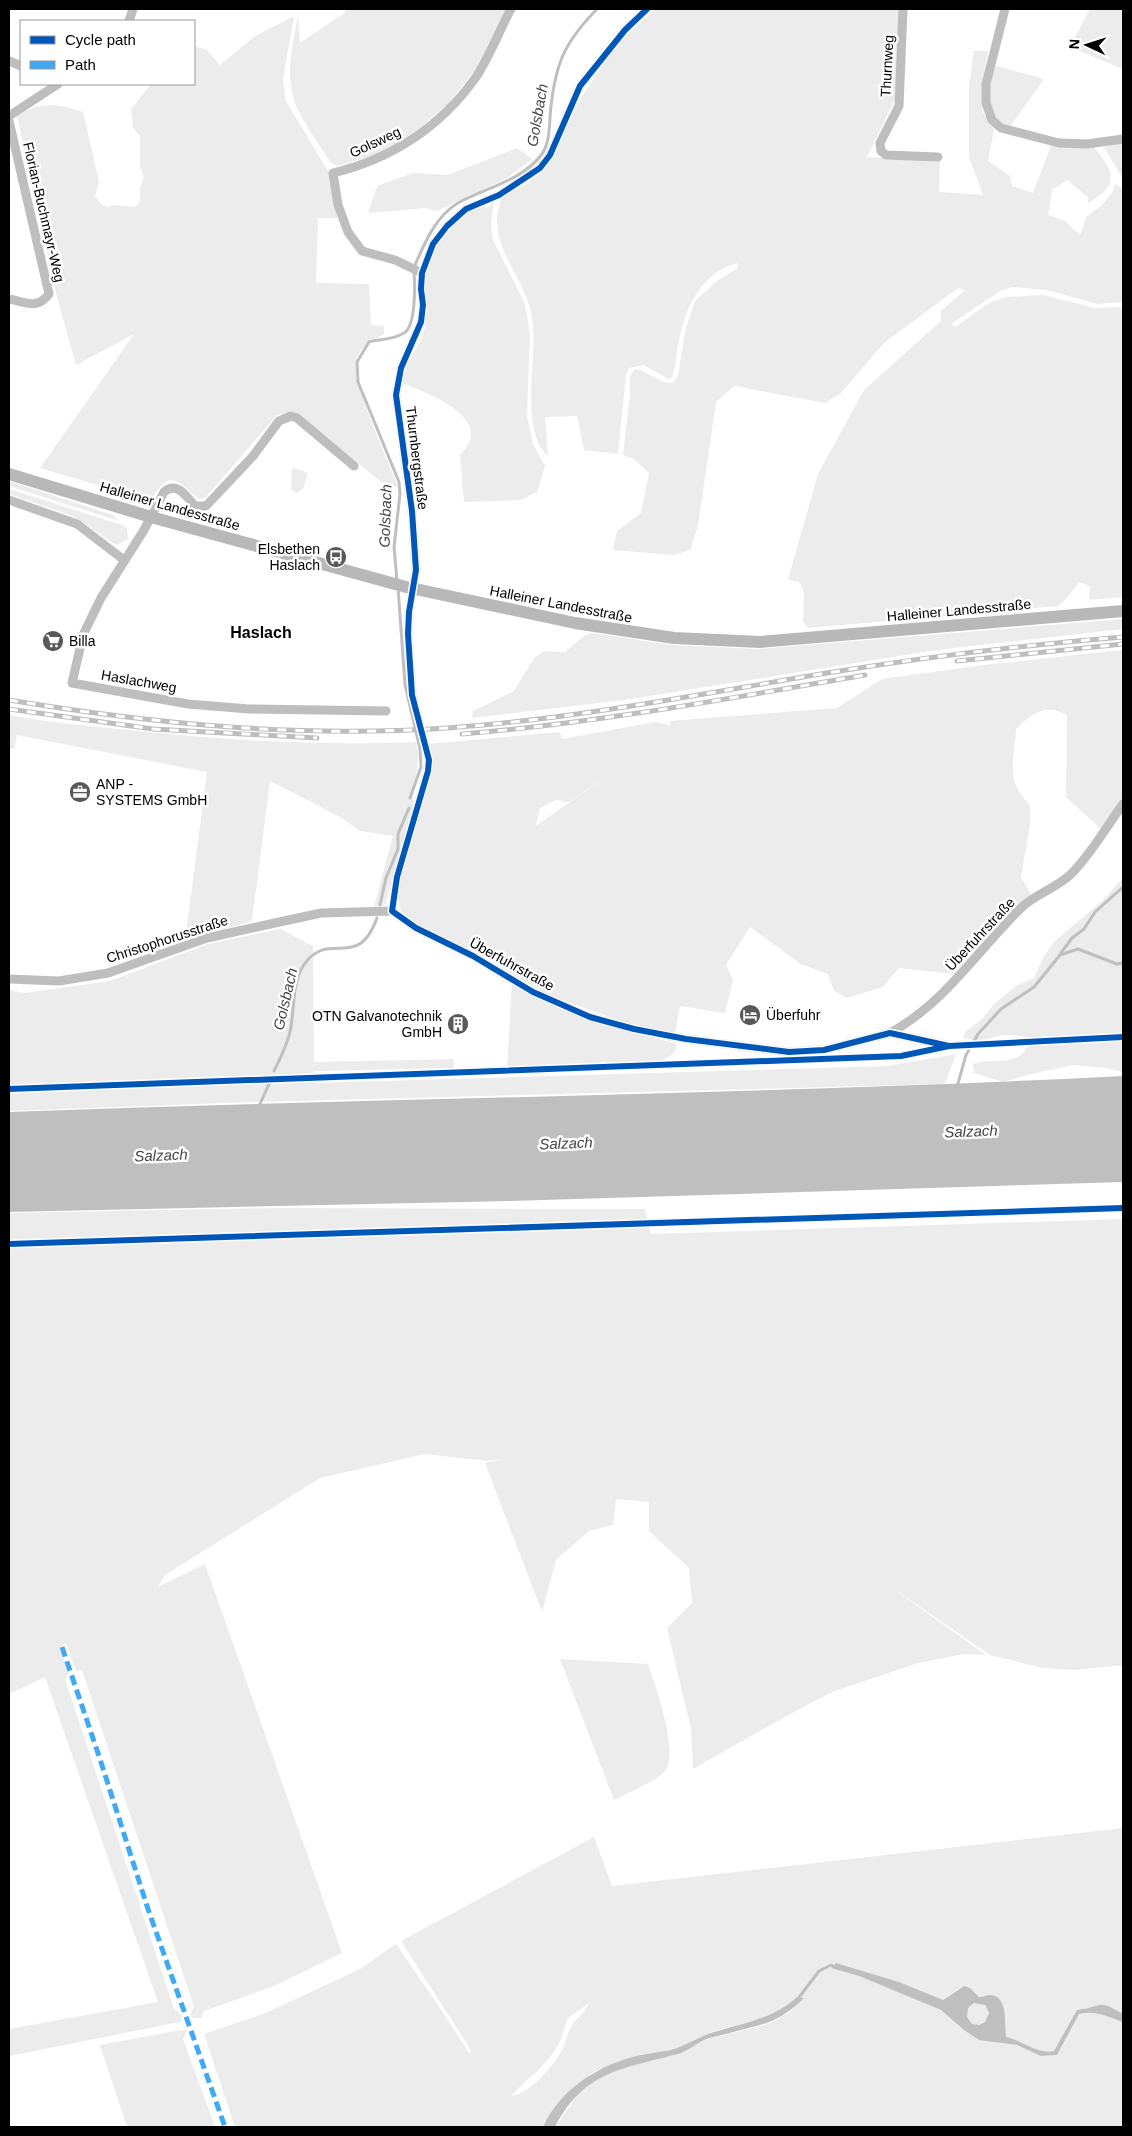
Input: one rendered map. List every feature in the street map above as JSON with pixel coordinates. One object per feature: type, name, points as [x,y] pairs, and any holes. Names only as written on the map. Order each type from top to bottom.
[{"type":"main road","name":"Halleiner Landesstraße","points":[[9,474],[151,517],[390,583],[513,611],[635,633],[724,641],[800,639],[1123,611]]},
{"type":"street","name":"Golsweg","points":[[422,273],[395,260],[362,251],[348,232],[338,205],[333,172],[364,165],[399,149],[421,134],[450,107],[476,77],[511,9]]},
{"type":"street","name":"Thurnbergstraße","points":[[410,588],[416,570],[412,511],[396,395],[401,368],[421,322],[423,305],[422,273],[434,244],[447,226],[466,209],[500,195],[540,168],[550,155],[580,86],[625,30],[646,9]]},
{"type":"street","name":"Thurnweg","points":[[903,9],[899,106],[880,143],[881,151],[886,155],[938,157]]},
{"type":"street","points":[[1005,9],[986,84],[986,103],[992,120],[1001,128],[1060,143],[1087,144],[1123,139]]},
{"type":"street","points":[[9,116],[53,85]]},
{"type":"street","name":"Florian-Buchmayr-Weg","points":[[9,122],[50,294],[43,302],[37,304],[9,299]]},
{"type":"street","name":"Haslachweg","points":[[354,466],[297,418],[291,416],[284,418],[206,506],[195,506],[180,490],[174,487],[169,488],[164,492],[124,560],[82,636],[72,683],[188,704],[249,709],[386,711]]},
{"type":"street","points":[[9,500],[77,524],[124,560]]},
{"type":"street","points":[[392,911],[397,877],[428,771],[429,760],[412,695],[408,634],[410,588]]},
{"type":"street","name":"Überfuhrstraße","points":[[392,911],[416,928],[473,956],[533,992],[590,1017],[634,1029],[686,1039],[789,1052],[827,1050],[890,1033],[912,1021],[940,998],[1022,907],[1070,875],[1094,847],[1123,804]]},
{"type":"street","name":"Christophorusstraße","points":[[9,979],[59,981],[98,975],[206,938],[269,924],[321,913],[392,911]]},
{"type":"street","name":"Überfuhrstraße","points":[[890,1033],[949,1046]]},
{"type":"shaded area","points":[[345,9],[508,9],[479,65],[448,104],[420,128],[382,153],[337,166],[331,163],[300,114],[292,90],[290,65],[298,15],[300,43],[346,12]]},
{"type":"shaded area","points":[[655,9],[900,9],[897,95],[867,157],[940,161],[939,192],[983,195],[969,157],[969,85],[974,51],[988,51],[983,78],[982,111],[994,130],[988,161],[1010,176],[1012,186],[1033,193],[1051,146],[1094,147],[1110,171],[1111,178],[1105,190],[1088,203],[1088,197],[1067,180],[1052,190],[1048,215],[1065,221],[1080,235],[1087,216],[1101,206],[1112,193],[1115,184],[1123,189],[1123,302],[1097,304],[1047,290],[1013,287],[1000,291],[951,324],[955,327],[989,303],[1006,297],[1043,295],[1095,308],[1123,307],[1123,597],[1089,600],[1090,586],[1079,582],[1058,606],[808,628],[803,622],[804,593],[799,582],[788,579],[818,474],[864,390],[941,321],[941,311],[965,290],[958,288],[884,343],[841,393],[825,403],[734,386],[716,402],[698,526],[690,550],[674,555],[613,550],[617,531],[641,513],[649,473],[634,459],[623,455],[630,394],[630,376],[635,369],[663,382],[673,383],[678,376],[685,331],[695,301],[717,281],[738,268],[737,263],[724,268],[703,284],[689,307],[684,320],[672,377],[668,379],[644,365],[629,368],[626,374],[618,454],[584,450],[577,416],[545,417],[548,456],[539,445],[534,430],[531,395],[533,326],[530,308],[502,247],[497,215],[502,197],[530,182],[547,167],[582,96],[617,45]]},
{"type":"shaded area","points":[[1090,9],[1123,9],[1123,69],[1070,47]]},
{"type":"shaded area","points":[[294,16],[283,79],[286,101],[331,176],[338,218],[318,218],[316,283],[369,284],[371,325],[384,326],[384,334],[361,350],[356,359],[356,369],[364,402],[398,486],[390,489],[295,412],[277,415],[206,497],[199,499],[180,483],[169,480],[158,489],[152,498],[145,499],[40,468],[134,334],[76,365],[56,293],[17,116],[33,108],[49,105],[83,112],[99,182],[95,196],[101,204],[108,207],[115,205],[135,207],[140,202],[140,188],[144,177],[140,166],[140,136],[133,128],[131,109],[150,85],[195,85],[195,46],[207,50],[220,65],[255,36]]},
{"type":"shaded area","points":[[993,65],[1044,79],[1009,128],[995,117],[992,109],[990,83]]},
{"type":"shaded area","points":[[1123,142],[1123,179],[1104,147]]},
{"type":"shaded area","points":[[517,148],[532,159],[507,178],[437,211],[425,208],[368,213],[377,186],[413,173],[448,175]]},
{"type":"shaded area","points":[[494,202],[491,225],[493,240],[525,304],[530,334],[527,415],[533,444],[545,466],[537,492],[521,500],[464,502],[460,455],[469,442],[471,430],[465,419],[443,401],[403,383],[406,369],[425,328],[425,284],[427,271],[436,248],[451,229],[470,212],[480,205],[487,208]]},
{"type":"shaded area","points":[[295,468],[308,473],[303,489],[297,493],[291,489],[292,469]]},
{"type":"shaded area","points":[[9,481],[113,515],[119,521],[9,486]]},
{"type":"shaded area","points":[[9,489],[119,524],[127,528],[128,539],[118,545],[113,543],[73,516],[9,494]]},
{"type":"shaded area","points":[[1123,619],[1123,629],[937,650],[624,700],[472,718],[473,711],[514,691],[534,658],[544,651],[565,652],[585,635],[593,633],[671,645],[759,649]]},
{"type":"shaded area","points":[[1123,650],[1123,798],[1101,829],[1066,797],[1067,715],[1052,710],[1039,711],[1016,729],[1013,761],[1014,778],[1022,796],[1030,805],[1030,825],[1021,877],[1032,896],[954,974],[899,968],[883,987],[847,998],[834,991],[828,974],[801,964],[750,927],[726,965],[733,980],[725,1013],[680,1006],[675,1034],[627,1023],[550,996],[475,952],[415,923],[401,911],[397,893],[417,815],[428,744],[560,732],[562,739],[655,722],[670,725],[670,721],[837,708],[882,679],[984,665]],"holes":[[[643,751],[537,825],[540,808],[556,800],[569,802]]]},
{"type":"shaded area","points":[[9,715],[84,726],[223,738],[320,743],[416,742],[418,758],[413,806],[385,905],[374,907],[393,836],[360,831],[340,817],[270,781],[252,921],[185,941],[207,772],[17,735],[14,749],[9,748]]},
{"type":"shaded area","points":[[1123,878],[1123,1072],[1106,1068],[1074,1065],[1003,1082],[974,1073],[973,1064],[1014,1059],[1021,1055],[1031,1038],[1018,1035],[1004,1035],[976,1040],[963,1037],[966,1031],[981,1020],[993,1005],[1016,986],[1034,978],[1044,956],[1055,941],[1102,901]]},
{"type":"shaded area","points":[[280,929],[313,946],[314,1062],[454,1059],[454,1068],[314,1071],[314,1083],[888,1066],[956,1054],[945,1084],[253,1102],[9,1111],[9,990],[25,993],[110,981],[208,944]]},
{"type":"shaded area","points":[[512,983],[642,1035],[675,1043],[677,1047],[672,1055],[661,1061],[507,1067]]},
{"type":"shaded area","points":[[276,1208],[645,1209],[651,1234],[1123,1219],[1123,1665],[1073,1670],[1043,1668],[990,1655],[881,1580],[986,1655],[964,1654],[918,1663],[832,1692],[693,1769],[691,1729],[667,1628],[692,1603],[689,1568],[649,1531],[649,1502],[616,1499],[613,1525],[589,1531],[556,1560],[542,1612],[485,1463],[504,1459],[487,1461],[425,1454],[320,1478],[165,1575],[158,1587],[205,1564],[342,1953],[274,1986],[204,2011],[201,2018],[193,2018],[190,2014],[194,2007],[82,1670],[76,1671],[66,1643],[59,1648],[69,1673],[65,1679],[174,2009],[182,2015],[181,2022],[9,2056],[9,2029],[158,2002],[45,1677],[9,1694],[9,1213]]},
{"type":"shaded area","points":[[560,1659],[648,1664],[661,1703],[670,1751],[668,1763],[660,1776],[614,1800]]},
{"type":"shaded area","points":[[1123,1828],[1123,2014],[1104,2005],[1077,2010],[1054,2051],[1042,2051],[1006,2037],[1006,2019],[992,1995],[979,1997],[970,1988],[957,1989],[943,2000],[899,1982],[836,1963],[831,1968],[859,1976],[941,2010],[964,2030],[992,2042],[1017,2045],[1042,2056],[1057,2055],[1079,2014],[1096,2013],[1123,2022],[1123,2127],[555,2127],[580,2091],[599,2078],[621,2068],[684,2052],[704,2040],[769,2024],[790,2012],[803,1998],[797,1997],[785,2008],[767,2017],[711,2032],[673,2050],[641,2055],[593,2072],[547,2118],[543,2127],[235,2127],[204,2034],[268,2012],[360,1969],[396,1944],[469,2053],[471,2050],[401,1941],[594,1837],[612,1886]],"holes":[[[588,2004],[569,2030],[565,2044],[553,2064],[533,2085],[511,2096],[552,2054],[558,2045],[567,2019]]]},
{"type":"shaded area","points":[[977,2003],[985,2006],[988,2014],[985,2022],[977,2025],[969,2022],[966,2014],[969,2006]]},
{"type":"shaded area","points":[[187,2030],[183,2039],[215,2127],[127,2127],[100,2045]]},
{"type":"water","name":"Salzach","points":[[1123,1076],[1123,1182],[510,1201],[9,1212],[9,1112],[845,1088]]},
{"type":"water","points":[[836,1963],[899,1982],[943,2000],[964,1986],[970,1988],[979,1997],[991,1995],[1000,2000],[1003,2006],[1006,2037],[1042,2051],[1054,2051],[1077,2010],[1100,2005],[1108,2006],[1123,2014],[1123,2022],[1096,2013],[1079,2014],[1057,2055],[1041,2056],[1017,2045],[979,2040],[941,2010],[859,1976],[831,1968]],"holes":[[[974,2003],[985,2005],[989,2013],[985,2022],[979,2025],[972,2024],[967,2017],[968,2008]]]},
{"type":"water","points":[[797,1997],[804,1998],[777,2019],[707,2039],[681,2053],[608,2074],[593,2082],[579,2093],[555,2127],[543,2127],[551,2113],[571,2089],[597,2071],[626,2059],[671,2050],[708,2034],[758,2019],[778,2010]]},
{"type":"waterway","name":"Golsbach","points":[[415,265],[432,230],[450,208],[525,171],[542,154],[547,143],[556,76],[564,53],[577,31],[597,9]]},
{"type":"waterway","name":"Golsbach","points":[[397,581],[394,547],[400,494],[399,482],[358,382],[357,362],[369,342],[395,337],[408,329],[414,305],[414,272]]},
{"type":"waterway","name":"Golsbach","points":[[398,587],[405,685],[420,749],[421,767],[410,798]]},
{"type":"waterway","name":"Golsbach","points":[[380,905],[386,878],[398,849],[398,834],[409,808]]},
{"type":"waterway","points":[[1061,953],[1072,938],[1084,929],[1095,912],[1123,887]]},
{"type":"waterway","name":"Golsbach","points":[[274,1071],[289,1037],[296,986],[301,969],[315,953],[334,948],[353,947],[361,943],[369,934],[377,918]]},
{"type":"waterway","points":[[957,1087],[966,1055],[978,1034],[1001,1009],[1034,987],[1060,955],[1078,949],[1117,964],[1123,963]]},
{"type":"waterway","name":"Golsbach","points":[[259,1106],[269,1084]]},
{"type":"waterway","points":[[797,2000],[819,1971],[831,1965],[835,1967]]},
{"type":"railway","points":[[9,700],[118,716],[227,727],[337,731],[447,728],[543,719],[864,667],[938,657],[1123,637]]},
{"type":"railway","points":[[957,661],[1123,644]]},
{"type":"railway","points":[[462,734],[614,717],[865,675]]},
{"type":"railway","points":[[9,709],[153,729],[317,738]]},
{"type":"marked path","points":[[62,1647],[148,1909],[225,2127]]},
{"type":"cycle path","points":[[647,9],[625,30],[580,86],[550,155],[540,168],[499,195],[466,209],[447,226],[433,244],[422,273],[423,305],[421,322],[401,368],[396,395],[412,511],[416,570],[409,612],[408,634],[412,695],[429,760],[428,771],[397,877],[392,911],[416,928],[473,956],[533,992],[590,1017],[634,1029],[686,1039],[789,1052],[824,1050],[890,1033],[949,1046]]},
{"type":"cycle path","points":[[9,1089],[901,1056],[949,1046],[1123,1037]]},
{"type":"cycle path","points":[[9,1244],[1123,1208]]},
{"type":"place","name":"Elsbethen Haslach","points":[[336,557]]},
{"type":"place","name":"Billa","points":[[53,641]]},
{"type":"place","name":"ANP - SYSTEMS GmbH","points":[[80,792]]},
{"type":"place","name":"Überfuhr","points":[[750,1015]]},
{"type":"place","name":"OTN Galvanotechnik GmbH","points":[[458,1024]]},
{"type":"district","name":"Haslach","points":[[261,632]]}]
